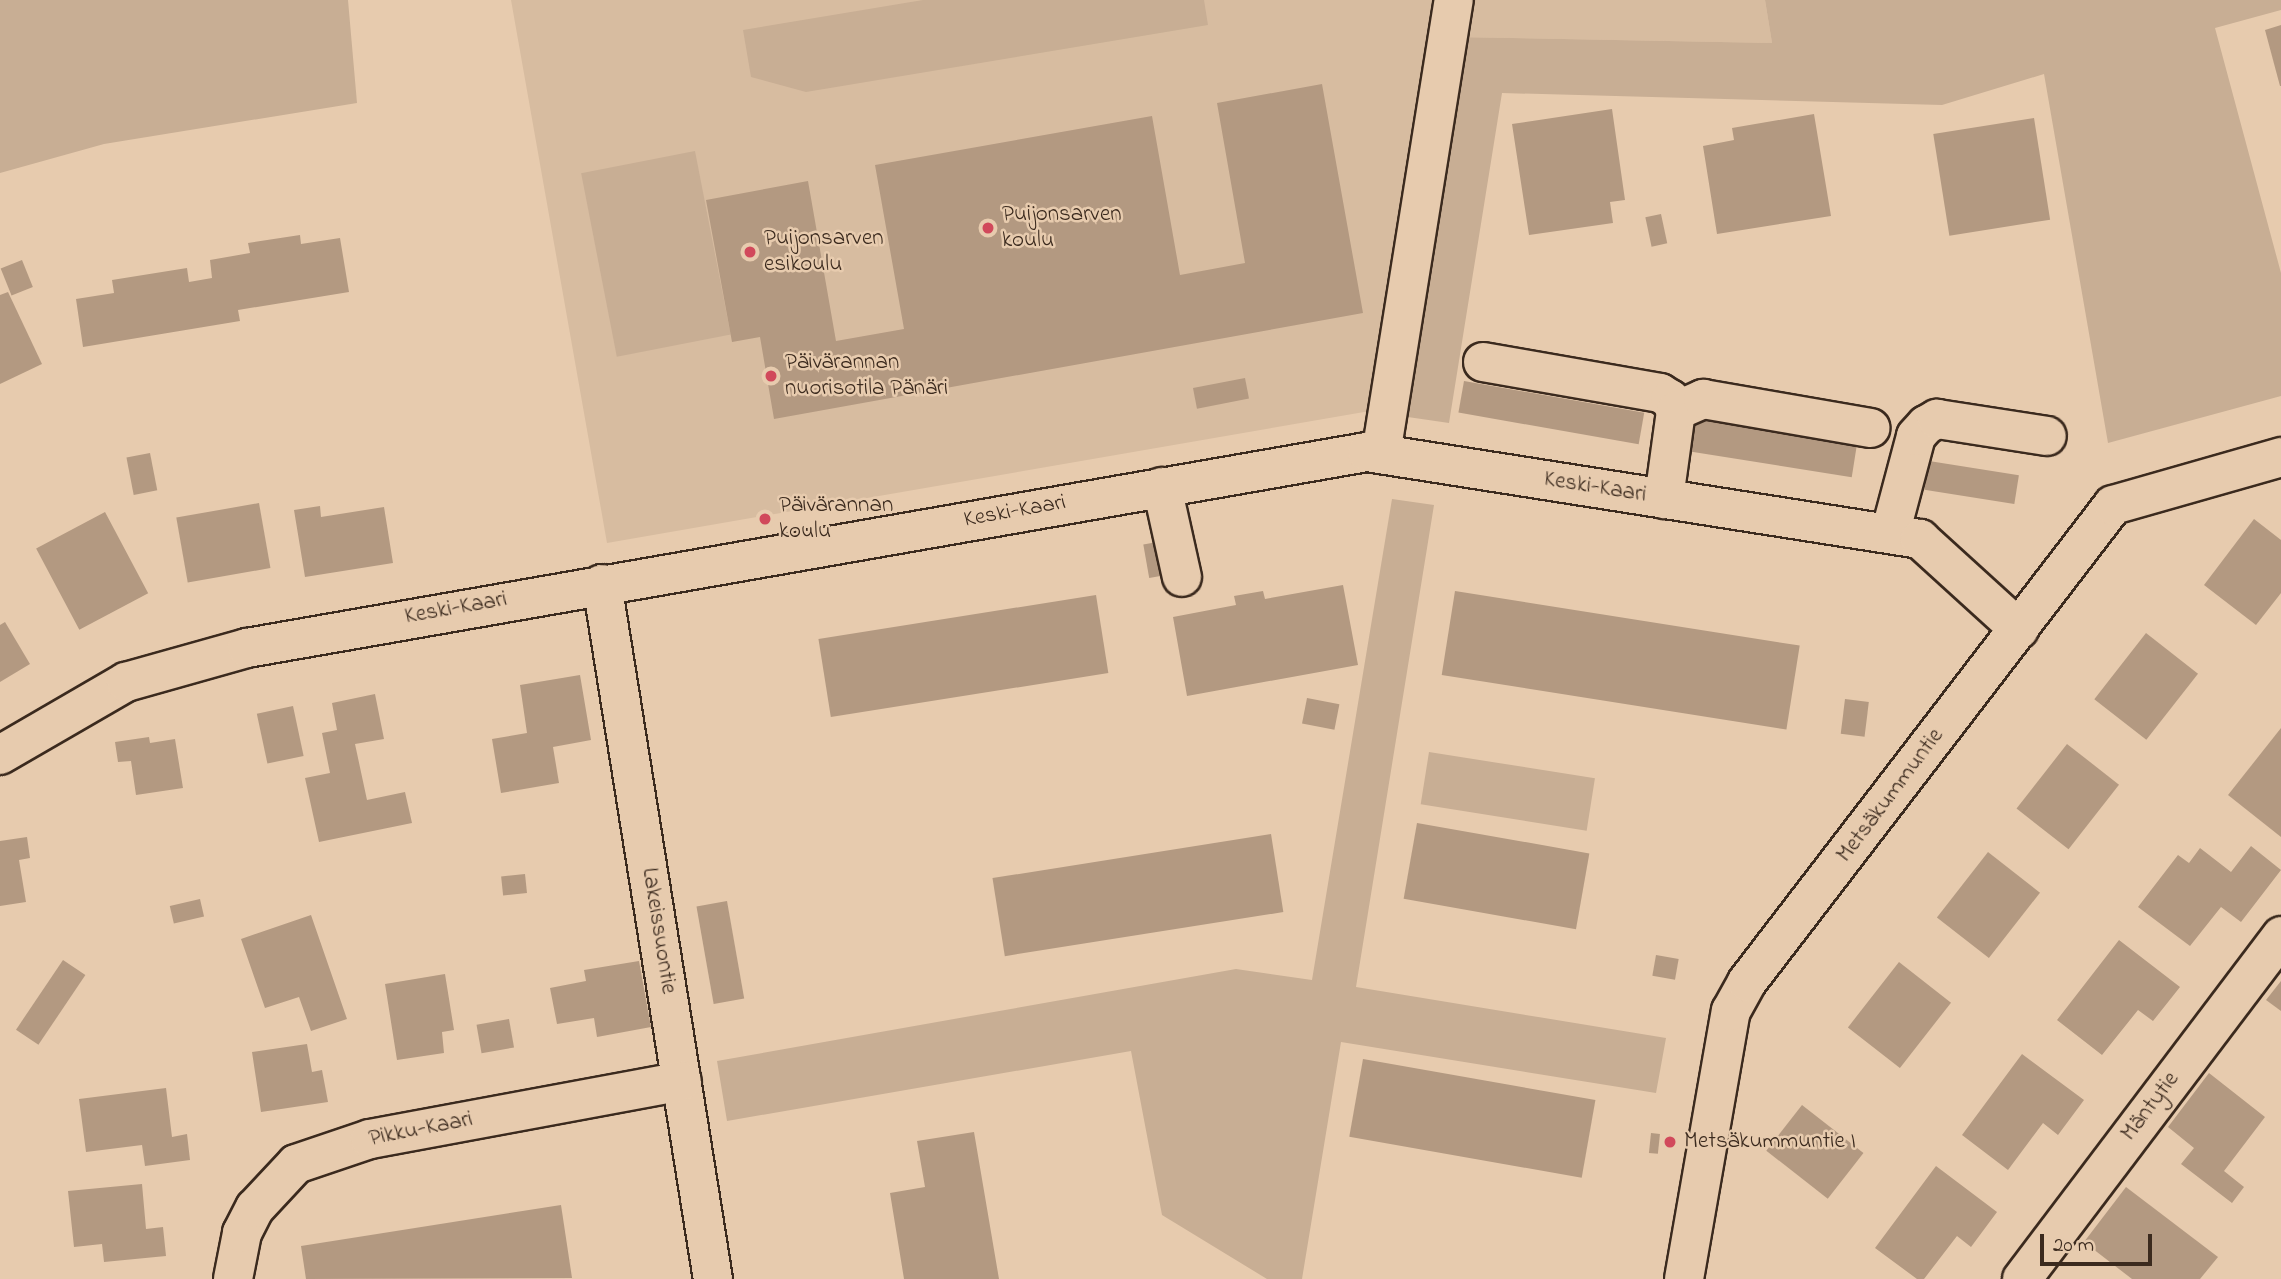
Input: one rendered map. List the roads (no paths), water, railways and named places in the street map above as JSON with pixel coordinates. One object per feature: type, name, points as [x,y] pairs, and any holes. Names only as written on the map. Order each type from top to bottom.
[{"type":"street","points":[[1381,454],[1454,0]]},
{"type":"street","points":[[1483,362],[1660,393],[1676,411],[1664,499]]},
{"type":"street","points":[[1676,411],[1703,399],[1871,428]]},
{"type":"street","points":[[1890,534],[1916,436],[1926,425],[1937,419],[2047,436]]},
{"type":"street","name":"Keski-Kaari","points":[[0,755],[40,729],[139,679],[247,649],[602,583],[1367,452],[1920,540],[2019,629]]},
{"type":"street","name":"Metsäkummuntie","points":[[1684,1279],[1731,1012],[1747,982],[2113,505],[2281,457]]},
{"type":"street","points":[[1162,487],[1182,578]]},
{"type":"street","name":"Lakeissuontie","points":[[602,583],[713,1279]]},
{"type":"street","name":"Mäntytie","points":[[2022,1279],[2281,936]]},
{"type":"street","name":"Pikku-Kaari","points":[[233,1279],[242,1233],[255,1208],[296,1164],[370,1139],[682,1081]]},
{"type":"place","name":"Puijonsarven koulu","points":[[988,228]]},
{"type":"place","name":"Puijonsarven esikoulu","points":[[750,252]]},
{"type":"place","name":"Päivärannan nuorisotila Pänäri","points":[[771,376]]},
{"type":"place","name":"Päivärannan koulu","points":[[765,519]]},
{"type":"place","name":"Metsäkummuntie I","points":[[1670,1142]]}]
